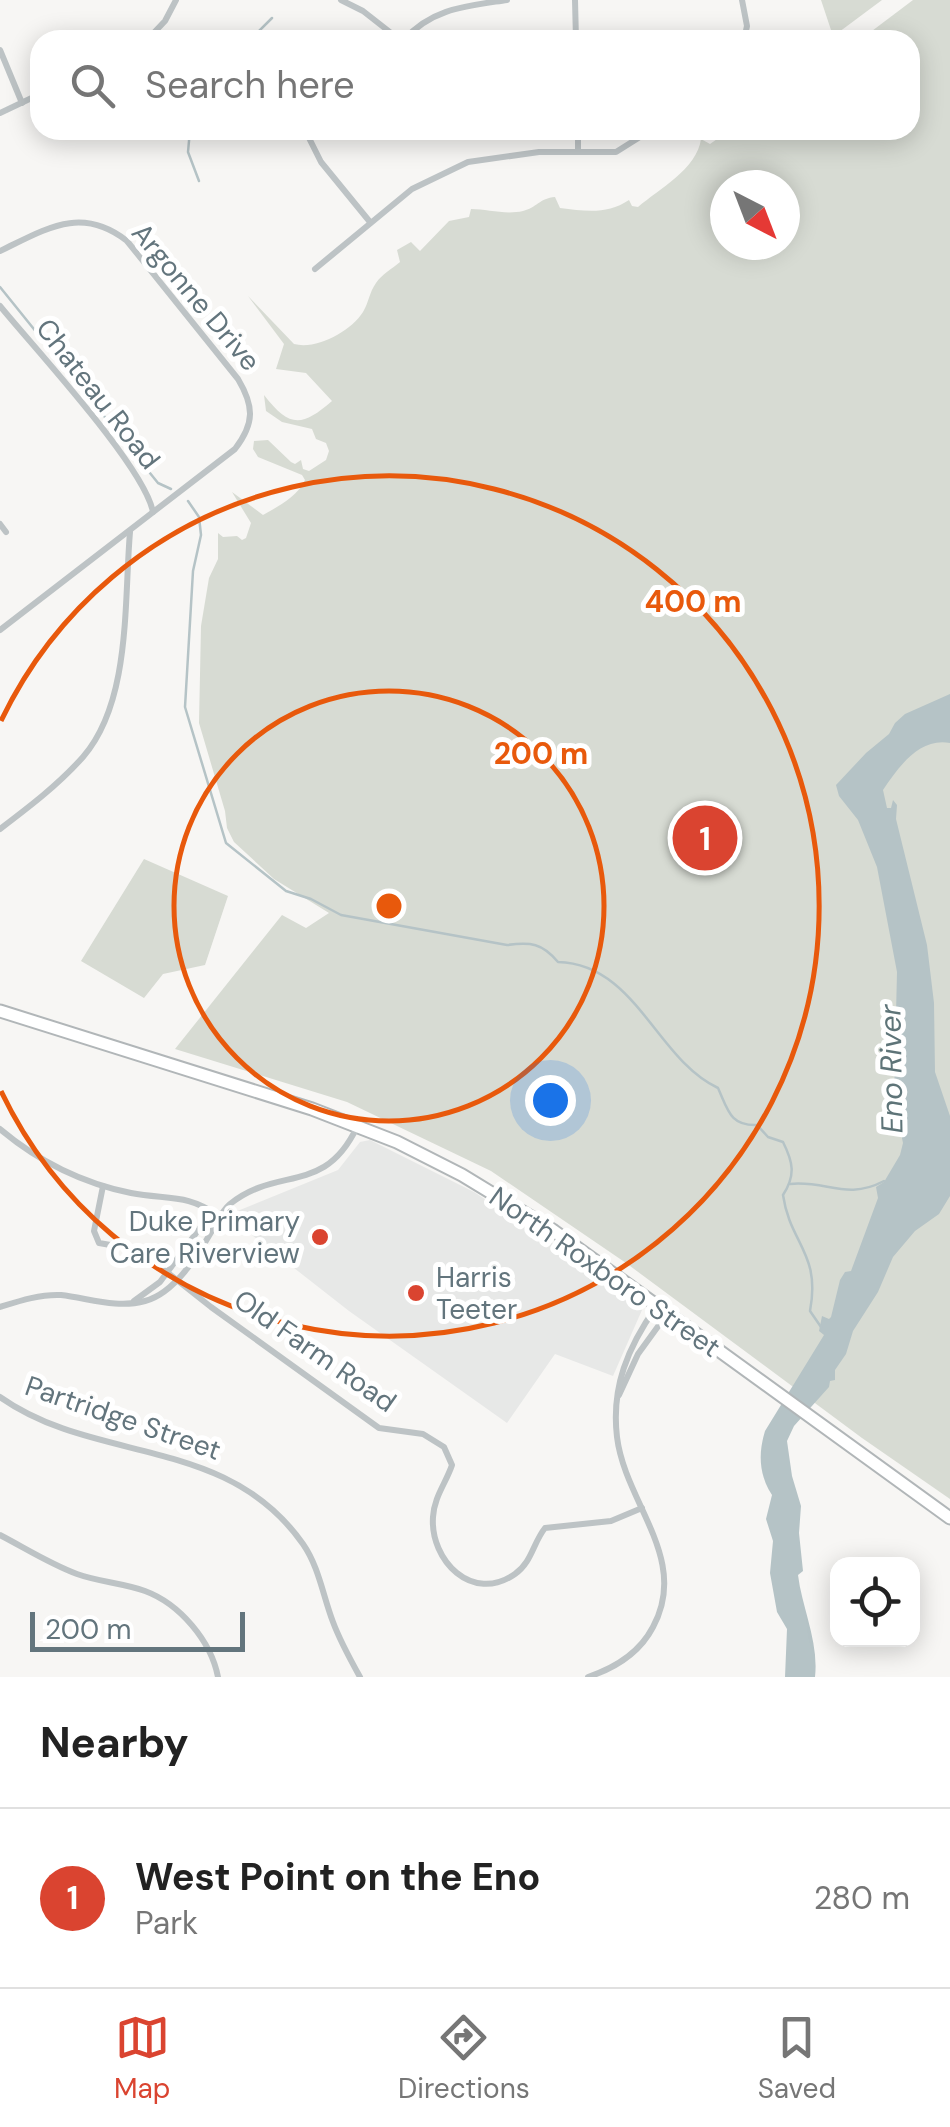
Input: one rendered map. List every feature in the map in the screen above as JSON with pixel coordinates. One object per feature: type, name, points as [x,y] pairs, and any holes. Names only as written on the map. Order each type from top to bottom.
[{"type":"highway","name":"North Roxboro Street","points":[[0,1011],[357,1126],[430,1158],[520,1208],[950,1518]]},
{"type":"street","points":[[156,30],[176,0]]},
{"type":"street","points":[[341,0],[363,10],[389,30]]},
{"type":"street","points":[[413,30],[442,12],[506,0]]},
{"type":"street","points":[[575,0],[576,30]]},
{"type":"street","points":[[742,0],[745,30]]},
{"type":"street","points":[[0,50],[22,103]]},
{"type":"street","points":[[0,112],[30,99]]},
{"type":"street","points":[[309,140],[370,222]]},
{"type":"street","points":[[578,140],[578,152]]},
{"type":"street","points":[[316,269],[412,189],[468,162],[539,152],[616,152],[635,140]]},
{"type":"street","name":"Argonne Drive","points":[[0,251],[68,222],[90,222],[116,233],[246,392],[252,411],[251,424],[235,449],[0,630]]},
{"type":"street","name":"Chateau Road","points":[[0,306],[114,446],[150,498],[153,512]]},
{"type":"street","points":[[0,524],[6,532]]},
{"type":"street","points":[[0,829],[82,758],[106,720],[119,663],[130,532]]},
{"type":"street","points":[[134,1301],[169,1272],[205,1221],[219,1216],[247,1194],[330,1165],[344,1152],[357,1126]]},
{"type":"street","points":[[0,1129],[47,1162],[103,1186],[191,1199],[219,1216]]},
{"type":"street","name":"Old Farm Road","points":[[103,1186],[95,1239],[102,1244],[139,1250],[379,1428],[423,1434],[444,1447],[452,1465],[434,1507],[433,1534],[441,1558],[459,1576],[483,1583],[508,1578],[527,1563],[544,1528],[611,1521],[642,1508]]},
{"type":"street","points":[[0,1307],[51,1295],[99,1302],[145,1301],[178,1279],[215,1228],[219,1216]]},
{"type":"street","points":[[588,1677],[618,1664],[641,1646],[656,1623],[662,1604],[662,1556],[620,1454],[617,1432],[621,1374],[629,1350],[662,1310]]},
{"type":"street","points":[[618,1396],[662,1310]]},
{"type":"street","name":"Partridge Street","points":[[0,1397],[27,1414],[210,1470],[272,1510],[290,1526],[314,1562],[333,1624],[360,1677]]},
{"type":"street","points":[[0,1535],[74,1573],[152,1594],[183,1616],[198,1633],[212,1656],[218,1677]]},
{"type":"shaded area","points":[[821,0],[882,0],[842,30],[831,30]]},
{"type":"shaded area","points":[[913,0],[950,0],[950,1499],[626,1263],[491,1171],[347,1102],[175,1049],[282,915],[306,928],[329,913],[274,879],[234,842],[199,723],[201,626],[209,578],[218,559],[218,533],[242,540],[251,523],[232,492],[263,515],[292,496],[305,480],[302,475],[258,457],[254,441],[268,440],[291,462],[301,460],[303,469],[309,471],[326,460],[329,451],[312,429],[282,422],[266,411],[264,395],[281,413],[296,420],[312,416],[332,401],[306,373],[276,369],[284,344],[248,296],[294,344],[313,344],[342,332],[358,319],[376,283],[400,262],[397,250],[411,242],[420,251],[449,221],[469,217],[471,209],[516,212],[555,197],[560,208],[604,210],[629,200],[638,207],[685,169],[703,140],[710,144],[716,140],[920,140],[920,30],[873,30]]},
{"type":"shaded area","points":[[950,694],[950,743],[939,742],[919,749],[883,790],[887,808],[891,808],[893,800],[897,805],[896,819],[927,945],[934,1003],[935,1072],[950,1116],[950,1196],[939,1214],[915,1231],[893,1257],[878,1292],[853,1331],[846,1354],[835,1370],[835,1380],[830,1381],[794,1426],[787,1441],[801,1506],[803,1571],[798,1575],[816,1664],[815,1677],[785,1677],[787,1629],[777,1612],[770,1573],[773,1541],[766,1519],[772,1495],[762,1472],[763,1440],[824,1335],[819,1331],[822,1316],[831,1317],[840,1280],[845,1272],[851,1271],[878,1198],[876,1187],[884,1182],[903,1143],[894,1099],[897,972],[877,867],[858,820],[839,796],[836,785],[905,714]]},
{"type":"shaded area","points":[[144,859],[228,896],[205,965],[163,974],[144,998],[81,961]]},
{"type":"shaded area","points":[[370,1140],[474,1192],[558,1247],[642,1310],[613,1376],[555,1354],[507,1423],[349,1311],[230,1214],[338,1170],[360,1142]]},
{"type":"waterway","points":[[260,30],[272,18]]},
{"type":"waterway","points":[[189,140],[188,152],[199,181]]},
{"type":"waterway","points":[[0,287],[158,483],[171,489]]},
{"type":"waterway","points":[[188,501],[199,517],[201,535],[193,571],[185,707],[226,843],[286,891],[341,915],[507,945],[536,945],[558,962],[585,967],[607,978],[627,995],[678,1056],[718,1088],[735,1120],[757,1125],[768,1137],[783,1142],[792,1168],[783,1195],[808,1262],[810,1311],[821,1327]]},
{"type":"waterway","points":[[790,1184],[847,1190],[884,1181]]},
{"type":"place","name":"West Point on the Eno","points":[[705,838]]},
{"type":"place","name":"Duke Primary Care Riverview","points":[[320,1237]]},
{"type":"place","name":"Harris Teeter","points":[[416,1293]]},
{"type":"water label","name":"Eno River","points":[[891,1069]]}]
